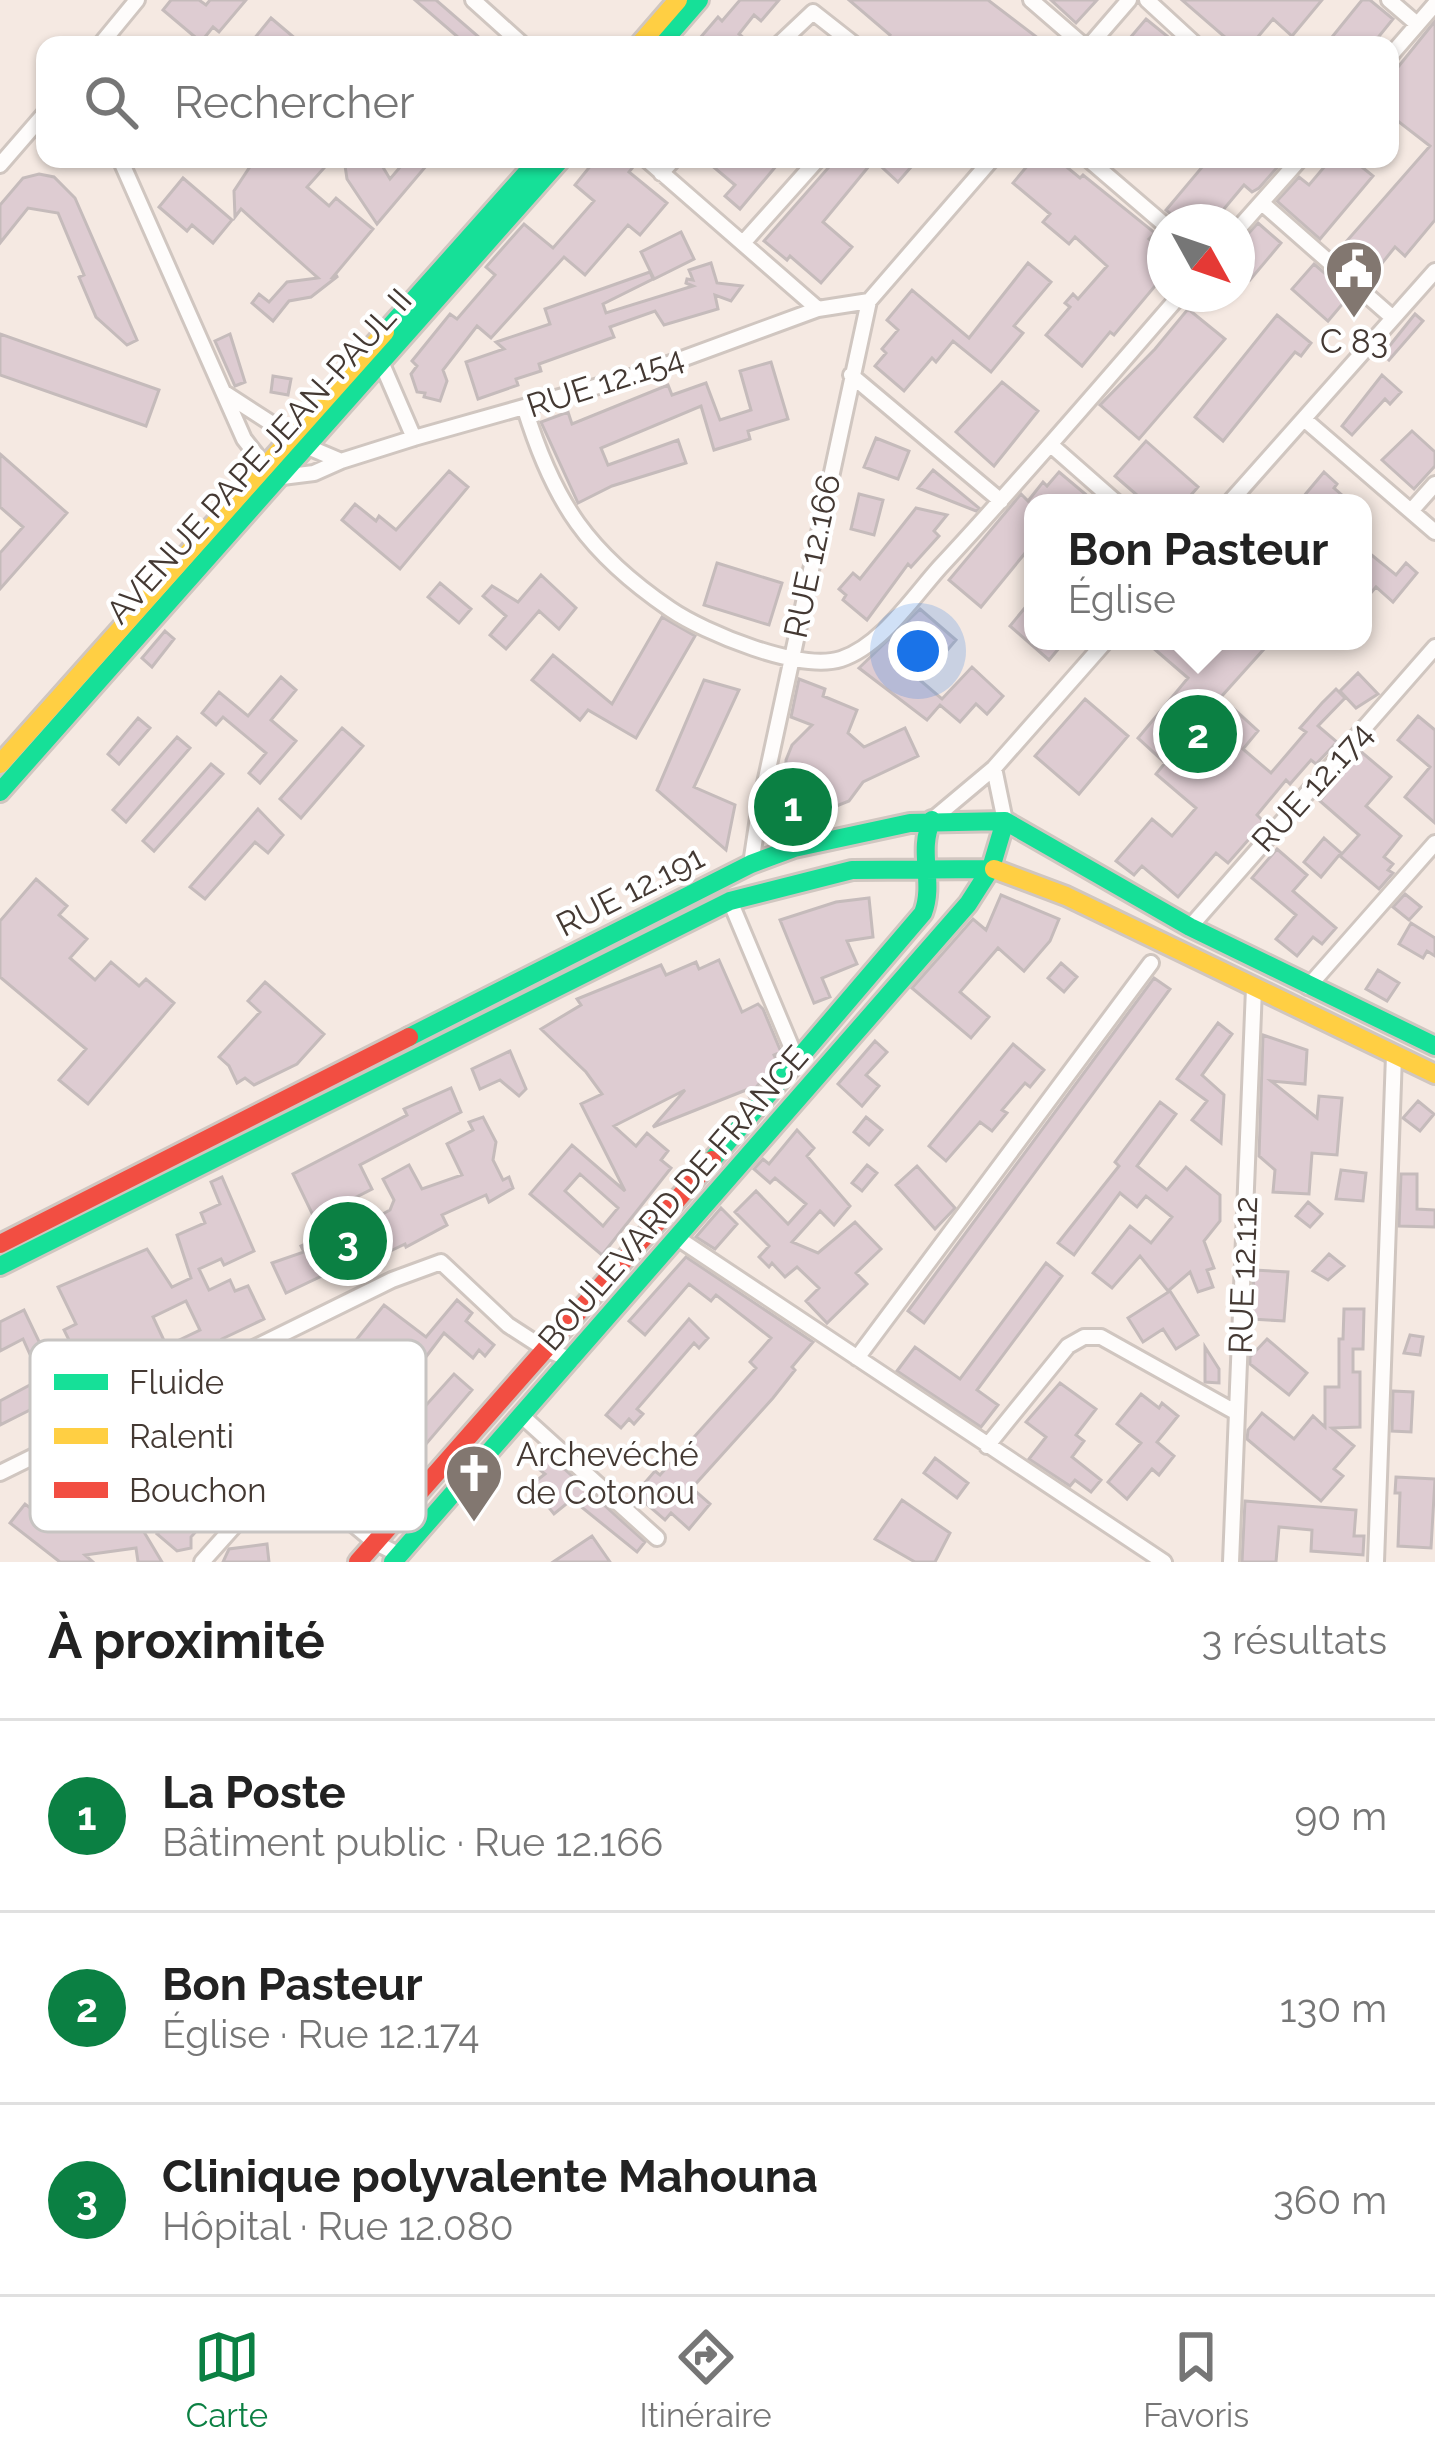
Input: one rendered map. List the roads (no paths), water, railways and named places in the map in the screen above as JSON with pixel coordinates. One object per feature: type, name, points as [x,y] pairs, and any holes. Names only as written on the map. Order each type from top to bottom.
[{"type":"main road","points":[[647,36],[678,0]]},
{"type":"main road","points":[[668,36],[699,0]]},
{"type":"main road","name":"AVENUE PAPE JEAN-PAUL II","points":[[0,764],[301,442],[531,168]]},
{"type":"main road","name":"AVENUE PAPE JEAN-PAUL II","points":[[301,442],[382,364],[553,168]]},
{"type":"main road","name":"AVENUE PAPE JEAN-PAUL II","points":[[0,791],[274,472]]},
{"type":"main road","name":"RUE 12.191","points":[[0,1244],[751,864],[794,848],[932,820],[1005,821],[1190,927],[1308,987],[1431,1037]]},
{"type":"main road","name":"BOULEVARD DE FRANCE","points":[[426,1486],[923,913],[932,888],[922,841],[932,820]]},
{"type":"main road","name":"BOULEVARD DE FRANCE","points":[[426,1525],[968,904],[991,868],[1005,821]]},
{"type":"main road","points":[[991,868],[1066,896],[1435,1075]]},
{"type":"main road","name":"RUE 12.191","points":[[0,1266],[730,901],[853,870],[991,868]]},
{"type":"main road","name":"BOULEVARD DE FRANCE","points":[[358,1562],[386,1532]]},
{"type":"main road","name":"BOULEVARD DE FRANCE","points":[[397,1558],[420,1532]]},
{"type":"street","points":[[107,36],[136,0]]},
{"type":"street","points":[[473,0],[513,36]]},
{"type":"street","points":[[1031,0],[1075,36]]},
{"type":"street","points":[[1095,36],[1129,0]]},
{"type":"street","points":[[1147,0],[1186,36]]},
{"type":"street","points":[[1389,0],[1417,25]]},
{"type":"street","points":[[1399,46],[1435,4]]},
{"type":"street","points":[[788,36],[813,12],[844,36]]},
{"type":"street","points":[[0,165],[36,126]]},
{"type":"street","points":[[124,168],[244,439],[274,472]]},
{"type":"street","points":[[656,168],[818,309]]},
{"type":"street","points":[[661,173],[666,168]]},
{"type":"street","points":[[743,244],[810,168]]},
{"type":"street","points":[[868,302],[983,168]]},
{"type":"street","points":[[1098,168],[1147,210]]},
{"type":"street","points":[[1255,210],[1292,168]]},
{"type":"street","points":[[1262,202],[1394,318]]},
{"type":"street","points":[[1237,494],[1435,271]]},
{"type":"street","name":"RUE 12.154","points":[[274,472],[314,473],[414,438],[640,374],[818,309],[868,302]]},
{"type":"street","name":"RUE 12.166","points":[[751,864],[758,811],[868,302]]},
{"type":"street","points":[[525,409],[565,509],[637,586],[687,620],[734,643],[791,657],[837,660],[863,648],[1001,501],[1165,312]]},
{"type":"street","points":[[382,364],[414,438]]},
{"type":"street","points":[[851,375],[1001,501]]},
{"type":"street","points":[[225,393],[340,461]]},
{"type":"street","points":[[1304,419],[1435,532]]},
{"type":"street","points":[[1051,445],[1107,494]]},
{"type":"street","points":[[1411,511],[1435,484]]},
{"type":"street","name":"RUE 12.174","points":[[1190,927],[1435,647]]},
{"type":"street","points":[[932,820],[994,768],[1098,650]]},
{"type":"street","points":[[994,768],[1005,821]]},
{"type":"street","points":[[758,811],[794,848]]},
{"type":"street","points":[[1308,987],[1435,843]]},
{"type":"street","points":[[730,901],[796,1058]]},
{"type":"street","points":[[856,1358],[1150,963]]},
{"type":"street","name":"RUE 12.112","points":[[1232,1562],[1254,988]]},
{"type":"street","points":[[1376,1562],[1394,1055]]},
{"type":"street","points":[[679,1239],[1164,1562]]},
{"type":"street","points":[[268,1340],[392,1280],[441,1262],[508,1325],[572,1360]]},
{"type":"street","points":[[987,1446],[1069,1346],[1084,1336],[1101,1337],[1237,1413]]},
{"type":"street","points":[[522,1417],[657,1538]]},
{"type":"street","points":[[0,1473],[30,1458]]},
{"type":"street","points":[[202,1562],[229,1532]]},
{"type":"street","points":[[363,1532],[397,1558]]},
{"type":"place","name":"C 83","points":[[1354,320]]},
{"type":"place","name":"Bon Pasteur","points":[[1198,734]]},
{"type":"place","name":"La Poste","points":[[793,807]]},
{"type":"place","name":"Clinique polyvalente Mahouna","points":[[348,1241]]},
{"type":"place","name":"Archevéché de Cotonou","points":[[474,1524]]}]
